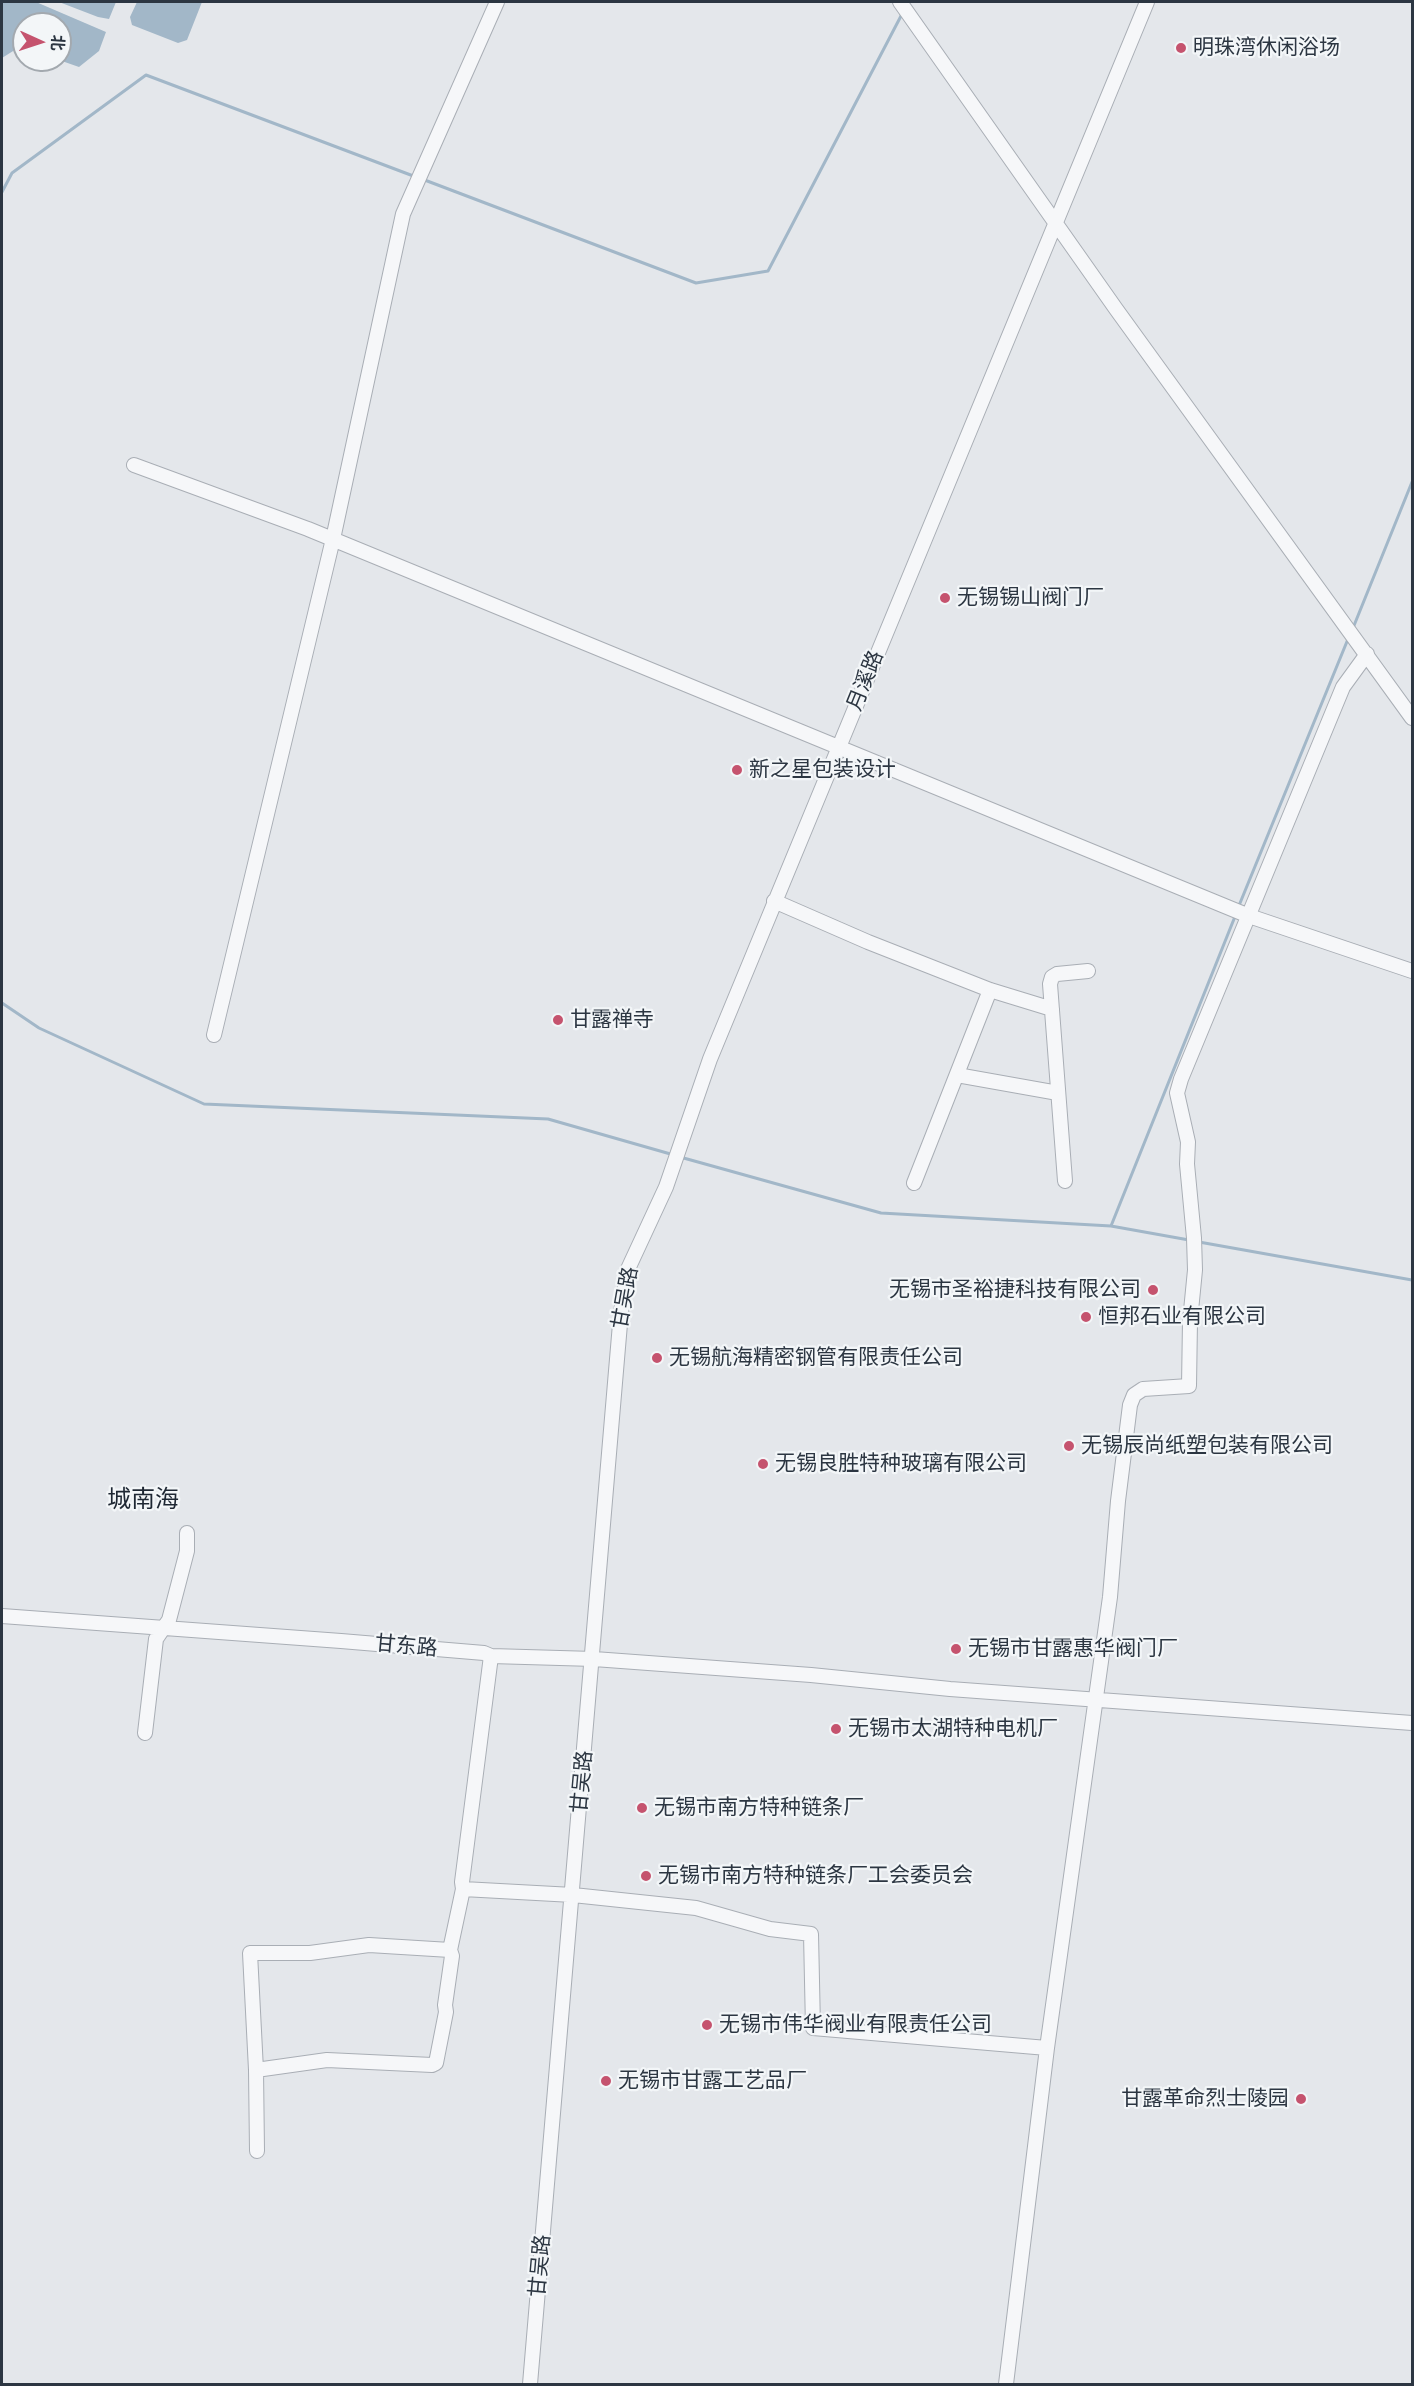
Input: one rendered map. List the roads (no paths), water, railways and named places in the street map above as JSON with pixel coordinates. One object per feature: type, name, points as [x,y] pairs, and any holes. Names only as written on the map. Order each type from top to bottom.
[{"type":"street","points":[[214,1035],[333,539],[403,214],[497,2]]},
{"type":"street","points":[[900,2],[1055,223],[1413,718]]},
{"type":"street","name":"月溪路","points":[[683,1141],[710,1059],[774,901],[1147,2]]},
{"type":"street","points":[[134,465],[333,539],[839,745],[1241,913],[1413,971]]},
{"type":"street","points":[[1006,2385],[1047,2048],[1110,1597],[1118,1501],[1130,1405],[1134,1395],[1143,1389],[1189,1386],[1190,1321],[1195,1261],[1188,1185],[1188,1142],[1177,1093],[1180,1079],[1241,913],[1343,687],[1367,654]]},
{"type":"street","points":[[774,901],[868,942],[990,990],[1052,1009]]},
{"type":"street","points":[[1065,1181],[1050,984],[1052,977],[1057,974],[1088,970]]},
{"type":"street","points":[[914,1183],[990,990]]},
{"type":"street","points":[[957,1075],[1058,1093]]},
{"type":"street","name":"甘吴路","points":[[530,2385],[621,1312],[628,1269],[666,1187],[683,1141]]},
{"type":"street","points":[[145,1733],[156,1640],[169,1620],[187,1551],[187,1533]]},
{"type":"street","name":"甘东路","points":[[2,1616],[449,1650],[492,1656],[593,1659],[811,1675],[950,1689],[1413,1723]]},
{"type":"street","points":[[256,2070],[327,2060],[432,2065],[436,2063],[446,2012],[452,1956],[450,1950],[463,1889],[462,1882],[492,1656]]},
{"type":"street","points":[[463,1889],[573,1895],[696,1908],[770,1929],[811,1934],[813,2028],[1047,2048]]},
{"type":"street","points":[[257,2151],[254,1992],[250,1953],[310,1953],[369,1945],[450,1950]]},
{"type":"water","points":[[2,2],[36,2],[59,12],[12,12],[12,52],[2,58]]},
{"type":"water","points":[[59,2],[116,2],[109,19]]},
{"type":"water","points":[[137,2],[202,2],[187,40],[178,43],[132,25],[130,17]]},
{"type":"water","points":[[72,17],[106,32],[99,51],[79,67],[72,65]]},
{"type":"waterway","points":[[422,179],[696,283],[768,271],[902,14]]},
{"type":"waterway","points":[[2,192],[12,173],[146,75],[416,177]]},
{"type":"waterway","points":[[1353,628],[1412,482]]},
{"type":"waterway","points":[[1238,908],[1348,639]]},
{"type":"waterway","points":[[1111,1226],[1236,914]]},
{"type":"waterway","points":[[2,1003],[39,1028],[204,1104],[548,1119],[674,1155]]},
{"type":"waterway","points":[[680,1157],[881,1213],[1111,1226],[1189,1240]]},
{"type":"waterway","points":[[1199,1242],[1412,1280]]},
{"type":"place","name":"明珠湾休闲浴场","points":[[1181,48]]},
{"type":"place","name":"无锡锡山阀门厂","points":[[945,598]]},
{"type":"place","name":"新之星包装设计","points":[[737,770]]},
{"type":"place","name":"甘露禅寺","points":[[558,1020]]},
{"type":"place","name":"无锡市圣裕捷科技有限公司","points":[[1153,1290]]},
{"type":"place","name":"恒邦石业有限公司","points":[[1086,1317]]},
{"type":"place","name":"无锡航海精密钢管有限责任公司","points":[[657,1358]]},
{"type":"place","name":"无锡辰尚纸塑包装有限公司","points":[[1069,1446]]},
{"type":"place","name":"无锡良胜特种玻璃有限公司","points":[[763,1464]]},
{"type":"place","name":"无锡市甘露惠华阀门厂","points":[[956,1649]]},
{"type":"place","name":"无锡市太湖特种电机厂","points":[[836,1729]]},
{"type":"place","name":"无锡市南方特种链条厂","points":[[642,1808]]},
{"type":"place","name":"无锡市南方特种链条厂工会委员会","points":[[646,1876]]},
{"type":"place","name":"无锡市伟华阀业有限责任公司","points":[[707,2025]]},
{"type":"place","name":"无锡市甘露工艺品厂","points":[[606,2081]]},
{"type":"place","name":"甘露革命烈士陵园","points":[[1301,2099]]},
{"type":"district","name":"城南海","points":[[143,1501]]}]
